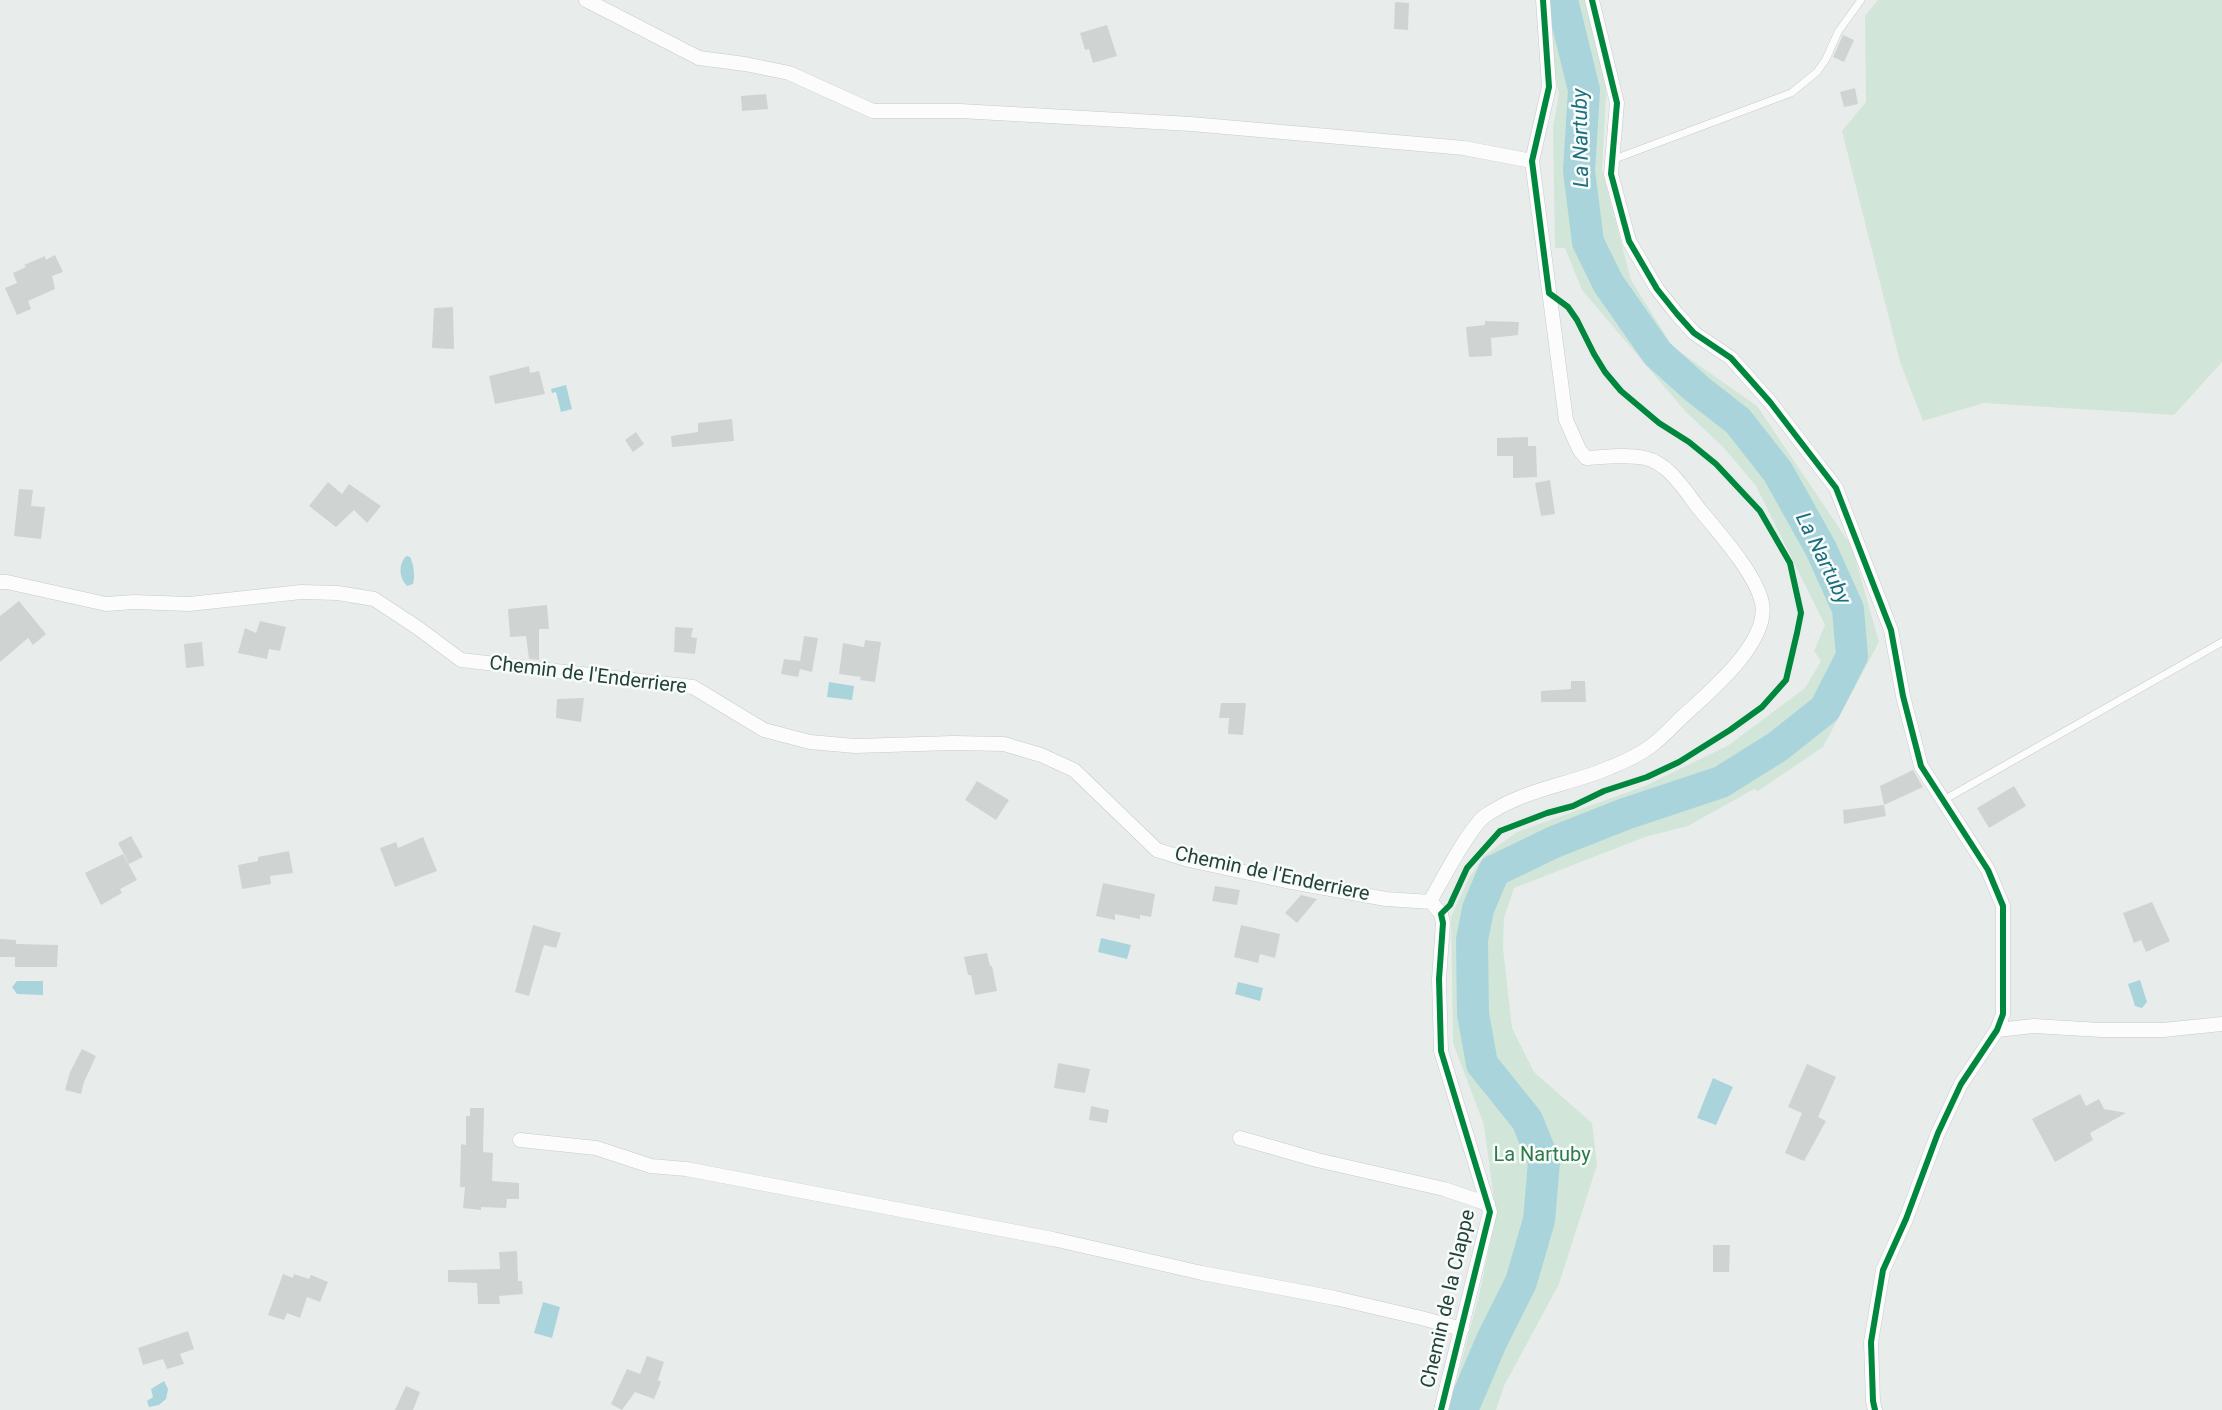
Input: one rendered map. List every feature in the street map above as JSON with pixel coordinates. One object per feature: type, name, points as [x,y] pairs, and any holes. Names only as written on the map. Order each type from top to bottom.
[{"type":"street","points":[[586,0],[699,58],[745,64],[789,74],[873,111],[960,111],[1191,124],[1464,148],[1532,161]]},
{"type":"street","points":[[1431,902],[1457,854],[1483,817],[1517,798],[1611,767],[1652,745],[1735,665],[1753,641],[1763,617],[1762,605],[1753,581],[1717,531],[1667,470],[1645,458],[1586,458],[1579,449],[1566,420],[1532,161],[1550,87],[1543,0]]},
{"type":"street","points":[[1592,0],[1617,103],[1611,174],[1629,241],[1657,289],[1694,333],[1731,358],[1770,402],[1836,488],[1891,630],[1903,696],[1921,766],[1988,870],[2003,906],[2002,1014],[1997,1030],[1961,1084],[1938,1133],[1906,1219],[1883,1270],[1871,1342],[1875,1410]]},
{"type":"street","name":"Chemin de l'Enderriere","points":[[0,582],[106,604],[134,602],[189,604],[301,592],[338,593],[374,599],[461,660],[693,687],[764,730],[810,742],[855,746],[1004,744],[1041,755],[1074,770],[1157,850],[1189,861],[1286,881],[1386,899],[1431,902]]},
{"type":"street","name":"Chemin de la Clappe","points":[[1431,902],[1441,914],[1443,923],[1439,979],[1441,1051],[1490,1212],[1441,1410]]},
{"type":"street","points":[[1997,1030],[2034,1026],[2102,1030],[2163,1029],[2222,1024]]},
{"type":"street","points":[[1240,1138],[1317,1160],[1444,1189],[1488,1204]]},
{"type":"street","points":[[520,1140],[596,1148],[651,1166],[697,1171],[1053,1239],[1202,1273],[1335,1298],[1462,1329]]},
{"type":"lane","points":[[1612,160],[1791,93],[1817,72],[1826,59],[1838,32],[1861,0]]},
{"type":"lane","points":[[1942,801],[2222,642]]},
{"type":"green space","name":"La Nartuby","points":[[1537,0],[1587,0],[1607,77],[1602,170],[1631,280],[1673,347],[1757,406],[1852,547],[1879,642],[1823,747],[1758,791],[1754,789],[1688,826],[1645,837],[1514,888],[1504,918],[1503,948],[1512,1028],[1534,1072],[1592,1123],[1597,1165],[1559,1284],[1504,1386],[1496,1410],[1449,1410],[1480,1291],[1496,1215],[1484,1125],[1453,1043],[1451,917],[1469,878],[1484,856],[1517,832],[1645,786],[1729,745],[1805,688],[1821,661],[1814,651],[1825,625],[1756,486],[1724,448],[1685,411],[1582,290],[1565,248],[1555,248],[1553,127],[1559,94]]},
{"type":"green space","points":[[1878,0],[2222,0],[2222,362],[2174,415],[1984,403],[1923,421],[1900,362],[1842,131],[1866,102],[1865,16]]},
{"type":"water","points":[[566,385],[572,409],[561,412],[556,392],[552,393],[551,389]]},
{"type":"water","points":[[406,556],[410,557],[414,574],[413,584],[407,586],[400,571]]},
{"type":"water","points":[[829,682],[854,686],[852,700],[827,697]]},
{"type":"water","points":[[1101,938],[1131,945],[1127,959],[1098,952]]},
{"type":"water","points":[[2140,980],[2147,1002],[2142,1008],[2135,1006],[2128,984]]},
{"type":"water","points":[[17,981],[43,981],[43,995],[17,994],[12,987]]},
{"type":"water","points":[[1238,982],[1263,988],[1260,1001],[1235,994]]},
{"type":"water","points":[[1713,1078],[1733,1087],[1716,1125],[1697,1118]]},
{"type":"water","points":[[543,1302],[560,1307],[552,1338],[534,1333]]},
{"type":"water","points":[[164,1381],[168,1389],[166,1399],[159,1405],[149,1407],[147,1401],[153,1397],[151,1389]]},
{"type":"building","points":[[1395,2],[1409,3],[1408,30],[1394,29]]},
{"type":"building","points":[[1107,25],[1117,56],[1093,63],[1089,49],[1085,50],[1080,33]]},
{"type":"building","points":[[1843,35],[1854,40],[1844,62],[1833,57]]},
{"type":"building","points":[[1855,88],[1858,104],[1844,107],[1840,92]]},
{"type":"building","points":[[766,94],[768,109],[742,111],[741,96]]},
{"type":"building","points":[[55,255],[63,272],[52,276],[55,289],[28,301],[31,309],[17,315],[5,288],[17,283],[13,273],[26,267],[24,265],[45,256],[46,260]]},
{"type":"building","points":[[453,307],[454,349],[432,348],[434,308]]},
{"type":"building","points":[[1485,321],[1519,322],[1518,335],[1491,338],[1492,356],[1469,357],[1466,327],[1485,325]]},
{"type":"building","points":[[529,366],[530,373],[539,371],[545,394],[495,404],[489,376]]},
{"type":"building","points":[[732,419],[734,441],[672,447],[671,436],[698,432],[698,423]]},
{"type":"building","points":[[636,432],[644,444],[633,452],[625,440]]},
{"type":"building","points":[[1528,437],[1528,446],[1536,446],[1537,477],[1513,478],[1513,456],[1497,456],[1497,438]]},
{"type":"building","points":[[1550,480],[1555,514],[1541,516],[1535,483]]},
{"type":"building","points":[[328,482],[342,494],[349,484],[381,506],[367,523],[354,510],[336,527],[309,506]]},
{"type":"building","points":[[19,489],[33,490],[31,506],[45,507],[41,539],[14,536]]},
{"type":"building","points":[[19,601],[46,634],[33,645],[28,638],[0,662],[0,616]]},
{"type":"building","points":[[547,605],[549,629],[539,629],[539,660],[529,659],[526,636],[510,637],[508,609]]},
{"type":"building","points":[[260,621],[286,627],[280,651],[269,649],[267,659],[238,653],[245,628],[256,633]]},
{"type":"building","points":[[675,627],[693,628],[691,637],[697,638],[695,654],[674,652]]},
{"type":"building","points":[[804,636],[818,638],[812,672],[800,669],[798,677],[781,674],[784,659],[800,661]]},
{"type":"building","points":[[865,640],[881,642],[875,682],[860,680],[861,677],[839,674],[843,643],[864,647]]},
{"type":"building","points":[[202,642],[204,666],[186,668],[184,644]]},
{"type":"building","points":[[1571,681],[1585,681],[1586,702],[1541,702],[1541,691],[1571,689]]},
{"type":"building","points":[[584,698],[581,722],[556,718],[557,699]]},
{"type":"building","points":[[1221,703],[1246,703],[1243,735],[1228,734],[1229,718],[1219,718]]},
{"type":"building","points":[[1913,770],[1923,787],[1884,805],[1880,786]]},
{"type":"building","points":[[977,781],[1009,800],[996,820],[965,800]]},
{"type":"building","points":[[2014,786],[2026,806],[1989,828],[1977,808]]},
{"type":"building","points":[[1884,805],[1886,816],[1844,824],[1843,810]]},
{"type":"building","points":[[131,836],[143,857],[129,864],[118,843]]},
{"type":"building","points":[[423,837],[437,871],[395,887],[380,848],[396,842],[398,848]]},
{"type":"building","points":[[289,851],[293,873],[270,876],[271,884],[242,889],[238,865],[258,861],[258,857]]},
{"type":"building","points":[[123,854],[137,880],[120,889],[122,893],[101,905],[85,873]]},
{"type":"building","points":[[1103,883],[1155,894],[1151,917],[1140,915],[1140,919],[1115,914],[1115,920],[1096,916]]},
{"type":"building","points":[[1215,886],[1240,890],[1237,905],[1212,901]]},
{"type":"building","points":[[1301,895],[1317,899],[1297,923],[1285,913]]},
{"type":"building","points":[[2152,902],[2170,941],[2146,952],[2141,940],[2134,943],[2123,913]]},
{"type":"building","points":[[533,925],[561,933],[556,948],[544,945],[529,996],[515,992]]},
{"type":"building","points":[[1241,925],[1280,934],[1275,958],[1260,954],[1258,963],[1234,957]]},
{"type":"building","points":[[0,939],[16,940],[16,944],[58,945],[57,967],[15,967],[15,957],[0,957]]},
{"type":"building","points":[[987,953],[997,991],[975,995],[964,957]]},
{"type":"building","points":[[82,1049],[96,1056],[81,1094],[65,1090],[70,1072]]},
{"type":"building","points":[[1058,1063],[1090,1069],[1085,1093],[1054,1088]]},
{"type":"building","points":[[1807,1064],[1836,1077],[1818,1117],[1826,1121],[1804,1161],[1785,1153],[1802,1113],[1788,1107]]},
{"type":"building","points":[[2080,1094],[2086,1106],[2099,1099],[2104,1109],[2126,1113],[2090,1133],[2093,1140],[2055,1162],[2032,1119]]},
{"type":"building","points":[[1091,1106],[1109,1110],[1107,1123],[1089,1120]]},
{"type":"building","points":[[470,1108],[484,1108],[483,1152],[493,1153],[492,1181],[519,1183],[519,1199],[507,1199],[506,1208],[481,1207],[481,1210],[463,1208],[465,1187],[460,1187],[461,1144],[466,1145],[466,1116],[470,1116]]},
{"type":"building","points":[[1713,1245],[1730,1245],[1729,1272],[1713,1272]]},
{"type":"building","points":[[517,1251],[518,1281],[522,1281],[523,1294],[499,1296],[500,1304],[478,1304],[477,1283],[448,1282],[448,1270],[500,1269],[499,1252]]},
{"type":"building","points":[[283,1274],[293,1278],[294,1274],[309,1279],[311,1275],[328,1282],[320,1302],[307,1297],[300,1318],[287,1313],[284,1320],[268,1315]]},
{"type":"building","points":[[188,1331],[194,1349],[180,1354],[184,1364],[167,1369],[163,1359],[143,1365],[138,1348]]},
{"type":"building","points":[[647,1356],[664,1362],[658,1380],[661,1382],[654,1399],[635,1392],[622,1410],[611,1404],[627,1369],[640,1374]]},
{"type":"building","points":[[406,1386],[420,1392],[413,1410],[395,1410]]},
{"type":"waterway","name":"La Nartuby","points":[[1462,1410],[1492,1340],[1521,1282],[1539,1220],[1544,1162],[1527,1120],[1482,1064],[1473,1014],[1472,940],[1478,909],[1494,871],[1554,842],[1625,814],[1721,782],[1777,747],[1825,709],[1852,656],[1848,609],[1821,549],[1778,472],[1738,421],[1697,389],[1657,353],[1608,283],[1588,242],[1579,171],[1584,90],[1562,0]]},
{"type":"cycle path","points":[[1441,1410],[1490,1212],[1441,1051],[1439,979],[1443,923],[1441,914],[1450,905],[1467,868],[1500,831],[1547,813],[1573,806],[1604,791],[1647,777],[1679,762],[1762,707],[1786,680],[1801,613],[1790,563],[1760,511],[1716,464],[1689,442],[1659,423],[1621,391],[1605,372],[1568,307],[1549,293],[1532,161],[1549,87],[1543,0]]},
{"type":"cycle path","points":[[1592,0],[1617,103],[1611,174],[1629,241],[1657,289],[1677,314],[1694,333],[1731,358],[1770,402],[1836,488],[1891,630],[1903,696],[1921,766],[1988,870],[2003,906],[2003,1014],[1997,1030],[1961,1084],[1938,1133],[1906,1219],[1883,1270],[1871,1342],[1875,1410]]}]
